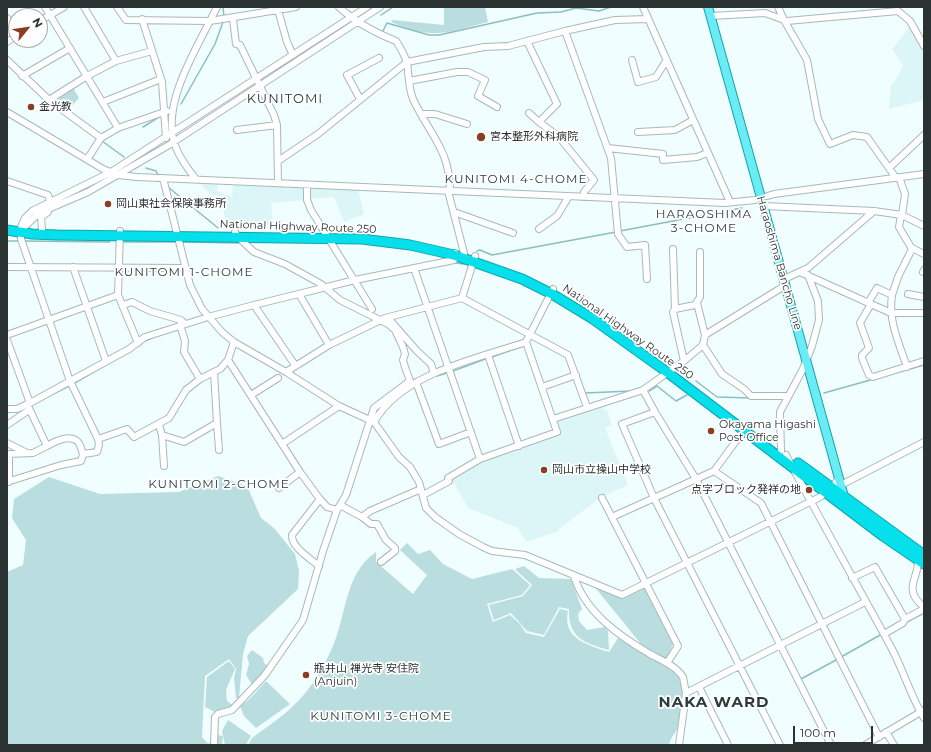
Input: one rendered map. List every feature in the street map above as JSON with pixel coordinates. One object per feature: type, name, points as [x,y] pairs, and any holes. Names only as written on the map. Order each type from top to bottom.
[{"type":"highway","name":"National Highway Route 250","points":[[7,223],[22,229],[120,234],[364,235],[411,240],[475,258],[552,292],[595,315],[745,428],[791,465],[835,486],[856,516],[922,559]]},
{"type":"highway","name":"National Highway Route 250","points":[[7,230],[22,229],[120,234]]},
{"type":"highway","name":"National Highway Route 250","points":[[745,428],[835,486],[845,498],[922,559]]},
{"type":"main road","name":"Haraoshima Bancho Line","points":[[708,7],[806,360],[835,486]]},
{"type":"main road","points":[[845,498],[848,506],[856,516]]},
{"type":"street","points":[[44,7],[118,128]]},
{"type":"street","points":[[50,16],[64,7]]},
{"type":"street","points":[[84,7],[116,61]]},
{"type":"street","points":[[118,7],[126,20],[210,21],[296,7]]},
{"type":"street","points":[[196,179],[182,158],[174,141],[172,133],[172,108],[178,88],[217,7]]},
{"type":"street","points":[[7,425],[28,406],[71,383],[138,343],[145,337],[255,306],[454,260],[458,253],[454,212],[449,191],[446,161],[442,150],[413,99],[407,62],[396,41],[380,35],[358,22],[339,7]]},
{"type":"street","points":[[83,454],[97,452],[98,439],[71,383],[30,266],[22,229],[25,218],[32,211],[50,201],[111,172],[166,138],[367,7]]},
{"type":"street","points":[[22,229],[35,216],[88,192],[174,141],[380,7]]},
{"type":"street","points":[[643,7],[730,202]]},
{"type":"street","points":[[740,7],[741,14]]},
{"type":"street","points":[[778,7],[807,60],[818,119],[830,144],[853,135],[867,137],[897,177],[905,194],[899,227],[912,248],[924,254]]},
{"type":"street","points":[[711,16],[765,13],[784,20],[818,19],[901,9],[910,21],[924,46]]},
{"type":"street","points":[[278,10],[287,42],[293,55]]},
{"type":"street","points":[[233,18],[236,44],[240,45],[274,115],[277,125],[278,183]]},
{"type":"street","points":[[142,19],[162,79],[166,138]]},
{"type":"street","points":[[278,161],[318,134],[407,62],[484,47],[508,46],[565,30],[615,20],[648,19]]},
{"type":"street","points":[[565,30],[611,158],[618,231],[627,247],[644,245],[647,279]]},
{"type":"street","points":[[527,41],[557,104],[539,122]]},
{"type":"street","points":[[22,76],[70,48]]},
{"type":"street","points":[[49,100],[87,76],[116,61],[152,51]]},
{"type":"street","points":[[360,99],[347,75],[379,58]]},
{"type":"street","points":[[7,60],[22,76],[49,100],[101,138]]},
{"type":"street","points":[[632,60],[638,82],[656,77],[666,61]]},
{"type":"street","points":[[409,81],[457,72],[468,72],[485,80],[478,96],[497,107]]},
{"type":"street","points":[[103,102],[162,79]]},
{"type":"street","points":[[88,158],[101,138],[118,128],[172,108]]},
{"type":"street","points":[[7,112],[111,172],[118,174],[163,178],[615,199],[726,203],[755,200],[902,215],[924,226]]},
{"type":"street","points":[[529,113],[560,137],[594,180],[584,192],[583,197]]},
{"type":"street","points":[[422,114],[435,114],[467,124]]},
{"type":"street","points":[[638,132],[675,130],[693,120]]},
{"type":"street","points":[[238,130],[277,125]]},
{"type":"street","points":[[889,168],[924,135]]},
{"type":"street","points":[[608,148],[664,154],[663,160],[697,157],[707,153]]},
{"type":"street","points":[[763,202],[774,194],[924,174]]},
{"type":"street","points":[[163,178],[186,268],[198,301],[210,318],[234,342],[286,372],[339,406],[372,421],[399,457],[410,467],[422,492],[426,508],[435,517],[472,542],[492,551],[526,555],[622,595],[770,522],[835,486],[924,442]]},
{"type":"street","points":[[7,181],[48,195],[50,201]]},
{"type":"street","points":[[307,185],[307,200],[372,309]]},
{"type":"street","points":[[539,229],[557,216],[569,196]]},
{"type":"street","points":[[42,230],[42,217],[59,205]]},
{"type":"street","points":[[705,336],[808,268],[874,211]]},
{"type":"street","points":[[454,212],[513,233]]},
{"type":"street","points":[[120,234],[118,295],[138,343]]},
{"type":"street","points":[[237,234],[254,252],[285,264],[327,289],[340,300],[384,319],[431,364],[434,373]]},
{"type":"street","points":[[906,367],[891,320],[891,313],[892,295],[898,277],[912,248]]},
{"type":"street","points":[[673,249],[675,309],[673,312],[684,361]]},
{"type":"street","points":[[675,309],[695,305],[700,297],[700,252]]},
{"type":"street","points":[[462,298],[475,258]]},
{"type":"street","points":[[7,267],[186,268]]},
{"type":"street","points":[[73,267],[106,361]]},
{"type":"street","points":[[415,270],[480,459]]},
{"type":"street","points":[[800,272],[891,313],[924,313]]},
{"type":"street","points":[[808,275],[818,301],[819,314],[812,346],[780,412],[783,453],[884,634],[922,710],[924,718]]},
{"type":"street","points":[[892,295],[877,288],[860,323],[869,348],[868,352],[862,355],[869,375],[873,377],[924,361]]},
{"type":"street","points":[[372,421],[393,398],[416,382],[434,373],[488,357],[526,342],[552,292]]},
{"type":"street","points":[[908,294],[924,297]]},
{"type":"street","points":[[7,335],[118,295]]},
{"type":"street","points":[[300,295],[329,344]]},
{"type":"street","points":[[286,372],[329,344],[384,319],[462,298],[568,355],[587,407]]},
{"type":"street","points":[[123,305],[132,302],[150,311],[181,320],[184,352],[200,379]]},
{"type":"street","points":[[553,419],[643,390],[684,361],[703,345],[705,336],[697,303]]},
{"type":"street","points":[[255,306],[295,365]]},
{"type":"street","points":[[214,745],[215,717],[218,714],[232,710],[265,675],[303,620],[339,507],[346,495],[372,421],[374,408],[410,381],[405,367],[404,360],[406,354],[394,330],[384,319]]},
{"type":"street","points":[[7,340],[28,406],[47,446]]},
{"type":"street","points":[[98,439],[127,430],[134,436],[152,426],[159,425],[169,418],[186,390],[200,379],[220,369],[228,360],[234,342]]},
{"type":"street","points":[[362,517],[370,511],[449,481],[448,478],[480,459],[558,432],[526,342]]},
{"type":"street","points":[[703,345],[722,374],[744,388],[751,396],[787,398]]},
{"type":"street","points":[[488,357],[519,446]]},
{"type":"street","points":[[228,360],[300,472],[327,507],[339,507],[362,517],[371,524],[377,524],[386,540],[395,548],[395,551],[381,562]]},
{"type":"street","points":[[214,372],[219,450]]},
{"type":"street","points":[[542,387],[576,375]]},
{"type":"street","points":[[251,395],[278,378]]},
{"type":"street","points":[[416,382],[439,444],[471,432]]},
{"type":"street","points":[[643,390],[696,479],[831,745]]},
{"type":"street","points":[[7,408],[28,406]]},
{"type":"street","points":[[282,444],[339,406]]},
{"type":"street","points":[[655,412],[622,424],[654,498],[780,745]]},
{"type":"street","points":[[162,435],[184,442],[217,423]]},
{"type":"street","points":[[159,425],[162,435],[164,466]]},
{"type":"street","points":[[612,517],[714,470],[745,428]]},
{"type":"street","points":[[58,440],[75,440],[78,442],[83,454],[81,461],[61,465],[8,482],[8,454],[33,453],[47,446],[58,440]]},
{"type":"street","points":[[7,443],[27,453]]},
{"type":"street","points":[[714,470],[760,503],[878,737]]},
{"type":"street","points":[[279,488],[300,472]]},
{"type":"street","points":[[602,498],[647,583],[678,646],[667,664]]},
{"type":"street","points":[[319,566],[295,545],[292,539],[297,528],[320,499]]},
{"type":"street","points":[[884,634],[924,608],[914,595],[912,585],[922,559]]},
{"type":"street","points":[[852,578],[875,567],[905,619]]},
{"type":"street","points":[[574,576],[586,601],[609,626],[623,638],[680,673],[684,680],[686,693],[679,745]]},
{"type":"street","points":[[686,693],[865,602]]},
{"type":"street","points":[[699,687],[728,745]]},
{"type":"street","points":[[866,745],[922,710]]},
{"type":"street","points":[[886,732],[894,745]]},
{"type":"shaded area","points":[[444,7],[485,7],[488,22],[450,32],[429,33],[406,28],[391,22],[393,20],[444,25]]},
{"type":"shaded area","points":[[910,27],[924,53],[924,100],[889,109],[891,84],[893,84],[903,66],[892,49]]},
{"type":"shaded area","points":[[73,88],[79,98],[69,109],[57,97]]},
{"type":"shaded area","points":[[198,181],[218,182],[217,191],[232,197],[233,183],[305,188],[305,200],[271,203],[273,226],[227,226],[220,197],[208,192]]},
{"type":"shaded area","points":[[310,187],[358,189],[364,214],[344,222],[334,197],[309,199]]},
{"type":"shaded area","name":"岡山市立操山中学校","points":[[597,406],[607,410],[612,425],[605,428],[628,485],[600,498],[559,529],[559,531],[526,542],[518,528],[468,508],[452,479],[481,462],[560,434],[557,422],[558,419]]},
{"type":"shaded area","points":[[218,476],[247,486],[261,518],[274,528],[295,554],[299,571],[298,589],[248,636],[243,654],[239,698],[236,698],[234,678],[236,669],[229,659],[205,676],[202,737],[208,744],[217,735],[223,736],[222,745],[7,745],[7,572],[23,565],[26,540],[12,518],[14,499],[49,477],[100,494],[179,492]]},
{"type":"shaded area","points":[[407,543],[418,554],[430,550],[443,564],[472,579],[512,569],[530,585],[522,595],[487,604],[493,622],[510,615],[520,624],[526,633],[544,637],[560,609],[568,611],[567,621],[569,628],[578,639],[593,647],[609,652],[618,638],[678,674],[682,694],[680,719],[669,745],[248,745],[252,738],[283,715],[299,700],[316,679],[329,655],[337,635],[352,583],[366,561],[376,552],[376,562],[413,594],[427,575],[400,550]]},
{"type":"shaded area","points":[[524,566],[539,578],[571,579],[582,609],[578,614],[579,621],[587,630],[605,627],[608,631],[609,650],[592,645],[579,638],[571,627],[569,609],[559,607],[544,635],[527,631],[511,613],[494,620],[489,605],[523,596],[532,585],[515,569]]},
{"type":"shaded area","points":[[593,585],[626,597],[642,588],[645,589],[673,644],[668,657],[666,659],[641,644]]},
{"type":"shaded area","points":[[252,650],[263,658],[264,663],[270,667],[253,686],[246,675],[249,664],[247,656]]},
{"type":"shaded area","points":[[229,661],[235,669],[226,690],[227,701],[234,706],[215,712],[205,707],[207,677]]},
{"type":"shaded area","points":[[266,681],[290,704],[256,728],[244,716],[240,706],[251,698]]},
{"type":"shaded area","points":[[228,720],[251,736],[246,745],[225,745],[222,731]]},
{"type":"waterway","points":[[223,7],[224,17]]},
{"type":"waterway","points":[[381,15],[393,7]]},
{"type":"waterway","points":[[382,33],[387,23],[429,35],[439,35],[537,13],[561,12],[576,8],[599,11],[611,7]]},
{"type":"waterway","points":[[181,104],[215,44],[223,22]]},
{"type":"waterway","points":[[143,127],[159,117]]},
{"type":"waterway","points":[[102,141],[124,157]]},
{"type":"waterway","points":[[146,168],[156,171],[158,175]]},
{"type":"waterway","points":[[168,187],[218,228]]},
{"type":"waterway","points":[[620,231],[742,208]]},
{"type":"waterway","points":[[477,251],[480,250],[492,255],[616,232]]},
{"type":"waterway","points":[[7,241],[18,241]]},
{"type":"waterway","points":[[24,241],[110,242]]},
{"type":"waterway","points":[[122,242],[176,242]]},
{"type":"waterway","points":[[182,242],[242,243]]},
{"type":"waterway","points":[[455,263],[464,264]]},
{"type":"waterway","points":[[145,341],[152,338]]},
{"type":"waterway","points":[[492,357],[523,346],[525,347]]},
{"type":"waterway","points":[[453,371],[488,358]]},
{"type":"waterway","points":[[73,384],[109,363]]},
{"type":"waterway","points":[[824,393],[924,365]]},
{"type":"waterway","points":[[437,376],[447,373]]},
{"type":"waterway","points":[[579,377],[585,393],[632,391]]},
{"type":"waterway","points":[[696,381],[717,397],[751,398]]},
{"type":"waterway","points":[[37,402],[69,386]]},
{"type":"waterway","points":[[649,391],[657,386],[676,401],[687,395]]},
{"type":"waterway","points":[[19,411],[27,408]]},
{"type":"waterway","points":[[907,622],[924,613]]},
{"type":"waterway","points":[[841,657],[882,634]]},
{"type":"waterway","points":[[801,679],[836,660]]},
{"type":"place","name":"金光教","points":[[31,107]]},
{"type":"place","name":"宮本整形外科病院","points":[[481,137]]},
{"type":"place","name":"岡山東社会保険事務所","points":[[108,204]]},
{"type":"place","name":"Okayama Higashi Post Office","points":[[711,431]]},
{"type":"place","name":"岡山市立操山中学校","points":[[544,470]]},
{"type":"place","name":"点字ブロック発祥の地","points":[[809,490]]},
{"type":"place","name":"瓶井山 禅光寺 安住院 (Anjuin)","points":[[306,675]]},
{"type":"district","name":"KUNITOMI","points":[[285,99]]},
{"type":"district","name":"KUNITOMI 4-CHOME","points":[[516,179]]},
{"type":"district","name":"HARAOSHIMA 3-CHOME","points":[[704,221]]},
{"type":"district","name":"KUNITOMI 1-CHOME","points":[[184,272]]},
{"type":"district","name":"KUNITOMI 2-CHOME","points":[[219,484]]},
{"type":"district","name":"NAKA WARD","points":[[714,703]]},
{"type":"district","name":"KUNITOMI 3-CHOME","points":[[381,716]]}]
